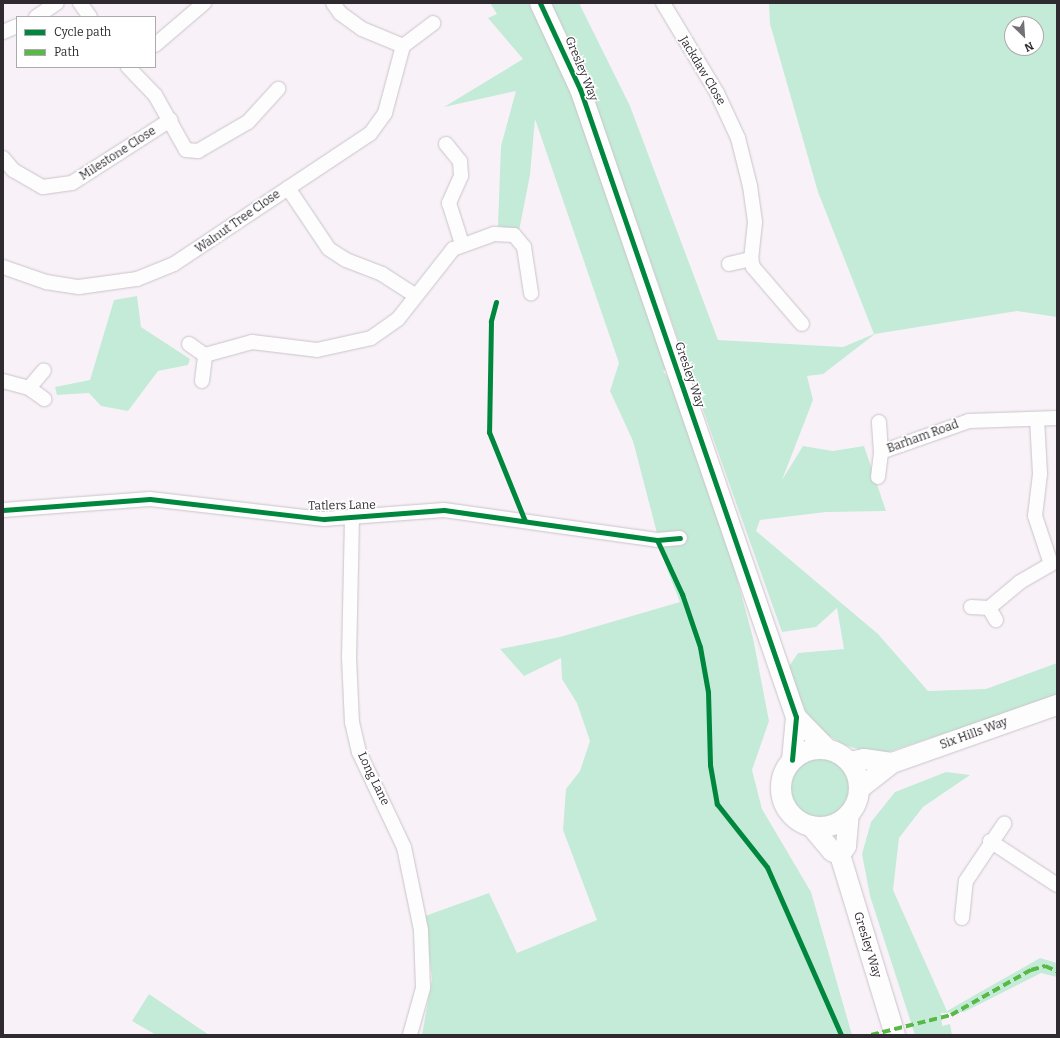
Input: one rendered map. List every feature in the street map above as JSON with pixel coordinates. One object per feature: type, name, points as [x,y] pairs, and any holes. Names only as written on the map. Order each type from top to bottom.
[{"type":"street","points":[[38,16],[57,3]]},
{"type":"street","points":[[80,3],[89,16]]},
{"type":"street","points":[[334,3],[340,13],[362,29],[403,46],[433,23]]},
{"type":"street","name":"Gresley Way","points":[[540,3],[580,89],[796,717],[792,760],[782,776],[781,794],[788,811],[811,826],[832,851],[840,855],[895,1035]]},
{"type":"street","name":"Jackdaw Close","points":[[663,3],[717,92],[738,138],[750,186],[755,222],[751,259]]},
{"type":"street","points":[[156,45],[200,4]]},
{"type":"street","points":[[3,32],[16,26]]},
{"type":"street","name":"Walnut Tree Close","points":[[3,267],[46,282],[79,287],[137,279],[192,254],[288,188],[360,142],[377,127],[385,113],[403,46]]},
{"type":"street","name":"Milestone Close","points":[[129,68],[155,95],[186,150],[198,151],[248,122],[278,89]]},
{"type":"street","name":"Milestone Close","points":[[3,158],[13,170],[43,187],[72,183],[170,120]]},
{"type":"street","points":[[446,144],[460,161],[461,176],[449,203],[462,244]]},
{"type":"street","points":[[288,188],[328,248],[346,260],[382,274],[416,296]]},
{"type":"street","points":[[189,344],[205,355],[252,342],[317,350],[358,343],[389,328],[416,296],[445,257],[462,244],[494,234],[514,235],[526,252],[531,293]]},
{"type":"street","points":[[730,264],[751,259],[758,274],[802,324]]},
{"type":"street","points":[[202,381],[205,355]]},
{"type":"street","points":[[29,388],[44,370]]},
{"type":"street","points":[[3,381],[29,388],[44,399]]},
{"type":"street","name":"Barham Road","points":[[882,452],[970,420],[1057,418]]},
{"type":"street","points":[[971,607],[989,608],[1020,582],[1051,564],[1035,516],[1040,474],[1037,419]]},
{"type":"street","name":"Barham Road","points":[[878,477],[882,452],[879,422]]},
{"type":"street","name":"Tatlers Lane","points":[[3,510],[150,499],[281,515],[352,517],[444,510],[657,540],[680,538]]},
{"type":"street","name":"Long Lane","points":[[352,517],[349,657],[352,722],[359,752],[404,847],[421,930],[423,988],[410,1035]]},
{"type":"street","points":[[989,608],[996,620]]},
{"type":"street","name":"Six Hills Way","points":[[860,789],[892,763],[1057,705]]},
{"type":"street","name":"Gresley Way","points":[[796,717],[827,749],[850,762]]},
{"type":"street","name":"Gresley Way","points":[[792,760],[809,750],[827,749]]},
{"type":"street","name":"Six Hills Way","points":[[850,762],[864,760],[892,763]]},
{"type":"street","points":[[840,855],[846,846],[849,814],[860,789],[850,762]]},
{"type":"street","points":[[811,826],[832,825],[849,814]]},
{"type":"street","points":[[962,918],[966,881],[990,841],[1004,824]]},
{"type":"street","points":[[990,841],[1057,885]]},
{"type":"green space","points":[[490,3],[530,3],[548,37],[563,69],[668,369],[663,371],[678,390],[727,541],[753,638],[769,721],[752,770],[762,809],[811,892],[852,1035],[422,1035],[432,979],[425,916],[489,893],[517,953],[597,920],[563,830],[566,789],[580,771],[590,741],[577,703],[562,679],[561,658],[524,676],[500,649],[560,637],[680,602],[665,564],[633,441],[610,391],[619,363],[535,119],[530,175],[519,231],[498,226],[501,146],[516,91],[444,107],[523,59],[488,18],[497,14]]},
{"type":"green space","points":[[551,3],[579,3],[630,106],[718,340],[843,347],[874,334],[818,192],[770,24],[769,3],[1057,3],[1057,317],[1017,311],[875,334],[823,374],[807,376],[813,400],[782,480],[803,446],[833,451],[864,446],[886,511],[826,512],[760,520],[756,531],[878,634],[928,691],[986,689],[1057,663],[1057,696],[888,752],[872,753],[844,745],[823,732],[807,715],[788,668],[798,653],[844,649],[837,608],[816,627],[782,632],[578,58]]},
{"type":"green space","points":[[137,296],[141,327],[190,359],[188,365],[158,371],[128,411],[101,406],[89,393],[57,395],[55,387],[90,380],[114,300]]},
{"type":"green space","points":[[819,758],[835,763],[840,767],[844,772],[849,788],[844,804],[840,809],[835,813],[819,818],[803,813],[798,809],[794,804],[789,788],[794,772],[798,767],[803,763]]},
{"type":"green space","points":[[946,772],[970,775],[923,807],[899,838],[893,890],[947,1011],[1040,958],[1057,963],[1057,977],[1041,973],[964,1012],[941,1013],[942,1026],[950,1024],[952,1035],[915,1035],[870,896],[862,854],[871,822],[895,792]]},
{"type":"green space","points":[[149,994],[209,1035],[156,1035],[132,1021]]},
{"type":"marked path","points":[[871,1035],[951,1015],[1031,970],[1045,966],[1057,971]]},
{"type":"cycle path","points":[[540,3],[580,89],[796,717],[792,760]]},
{"type":"cycle path","points":[[496,302],[491,321],[489,432],[525,521]]},
{"type":"cycle path","points":[[3,510],[150,499],[324,519],[444,510],[657,540],[680,538]]},
{"type":"cycle path","points":[[657,540],[682,594],[700,647],[708,692],[710,765],[717,804],[767,867],[841,1035]]}]
